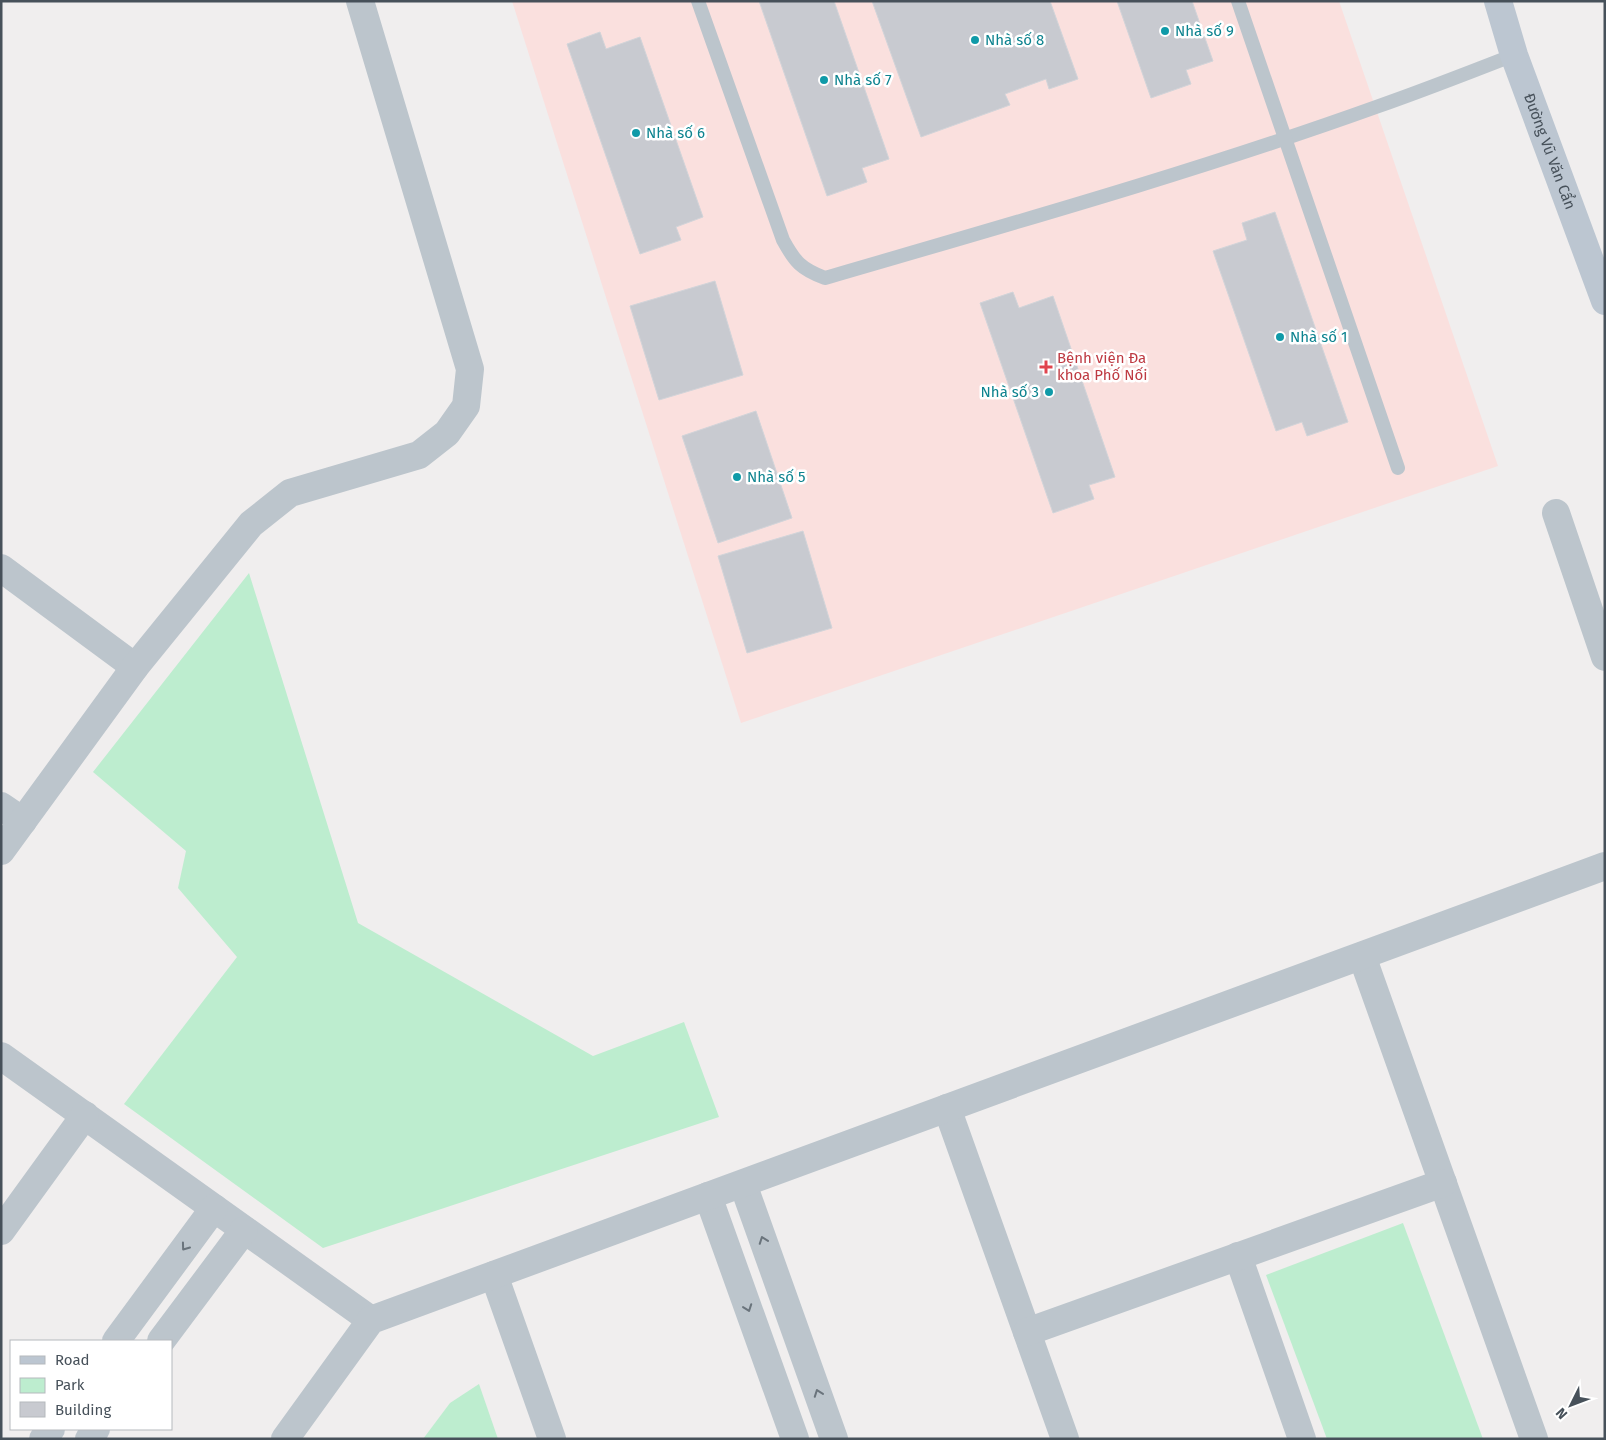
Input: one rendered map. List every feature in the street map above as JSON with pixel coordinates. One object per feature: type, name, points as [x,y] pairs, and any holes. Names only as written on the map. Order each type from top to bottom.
[{"type":"main road","name":"Đường Vũ Văn Cẩn","points":[[1498,1],[1514,56],[1605,301]]},
{"type":"street","points":[[1,851],[135,667],[251,524],[290,493],[419,455],[447,434],[466,406],[470,368],[360,1]]},
{"type":"street","points":[[1556,513],[1605,657]]},
{"type":"street","points":[[1,568],[135,667]]},
{"type":"street","points":[[1,806],[23,821]]},
{"type":"street","points":[[285,1439],[371,1320],[1605,866]]},
{"type":"street","points":[[1362,956],[1534,1439]]},
{"type":"street","points":[[1,1056],[371,1320]]},
{"type":"street","points":[[947,1108],[1065,1439]]},
{"type":"street","points":[[1,1231],[85,1115]]},
{"type":"street","points":[[1027,1332],[1443,1183]]},
{"type":"street","points":[[743,1184],[834,1439]]},
{"type":"street","points":[[708,1196],[795,1439]]},
{"type":"street","points":[[117,1340],[214,1208]]},
{"type":"street","points":[[162,1340],[244,1230]]},
{"type":"street","points":[[1238,1256],[1302,1439]]},
{"type":"street","points":[[494,1275],[552,1439]]},
{"type":"lane","points":[[698,1],[783,240],[794,261],[809,272],[825,278],[1017,222],[1285,138],[1514,56]]},
{"type":"lane","points":[[1238,1],[1398,468]]},
{"type":"shaded area","name":"Bệnh viện Đa khoa Phố Nối","points":[[512,1],[1339,1],[1498,466],[741,723]]},
{"type":"green space","points":[[249,573],[358,923],[593,1056],[684,1022],[719,1117],[323,1248],[124,1104],[237,957],[178,888],[186,851],[93,772]]},
{"type":"green space","points":[[1403,1223],[1483,1439],[1327,1439],[1266,1275]]},
{"type":"green space","points":[[479,1384],[498,1439],[423,1439],[450,1403]]},
{"type":"building","name":"Nhà số 7","points":[[759,1],[834,1],[889,159],[862,168],[867,182],[827,196]]},
{"type":"building","name":"Nhà số 8","points":[[872,1],[1050,1],[1078,79],[1049,89],[1046,79],[1005,94],[1010,105],[921,137]]},
{"type":"building","name":"Nhà số 9","points":[[1117,1],[1192,1],[1213,61],[1186,70],[1191,84],[1151,98]]},
{"type":"building","name":"Nhà số 6","points":[[600,32],[606,49],[640,37],[703,217],[676,227],[681,240],[640,254],[567,44]]},
{"type":"building","name":"Nhà số 1","points":[[1275,212],[1348,422],[1307,436],[1302,422],[1276,431],[1213,251],[1247,240],[1242,223]]},
{"type":"building","points":[[715,281],[743,375],[659,400],[630,306]]},
{"type":"building","name":"Nhà số 3","points":[[1013,292],[1019,308],[1053,296],[1115,477],[1089,485],[1094,499],[1053,513],[980,303]]},
{"type":"building","name":"Nhà số 5","points":[[756,411],[792,518],[718,543],[682,436]]},
{"type":"building","points":[[803,531],[832,628],[747,653],[718,556]]},
{"type":"place","name":"Nhà số 9","points":[[1165,31]]},
{"type":"place","name":"Nhà số 8","points":[[975,40]]},
{"type":"place","name":"Nhà số 7","points":[[824,80]]},
{"type":"place","name":"Nhà số 6","points":[[636,133]]},
{"type":"place","name":"Nhà số 1","points":[[1280,337]]},
{"type":"place","name":"Bệnh viện Đa khoa Phố Nối","points":[[1046,367]]},
{"type":"place","name":"Nhà số 3","points":[[1049,392]]},
{"type":"place","name":"Nhà số 5","points":[[737,477]]}]
